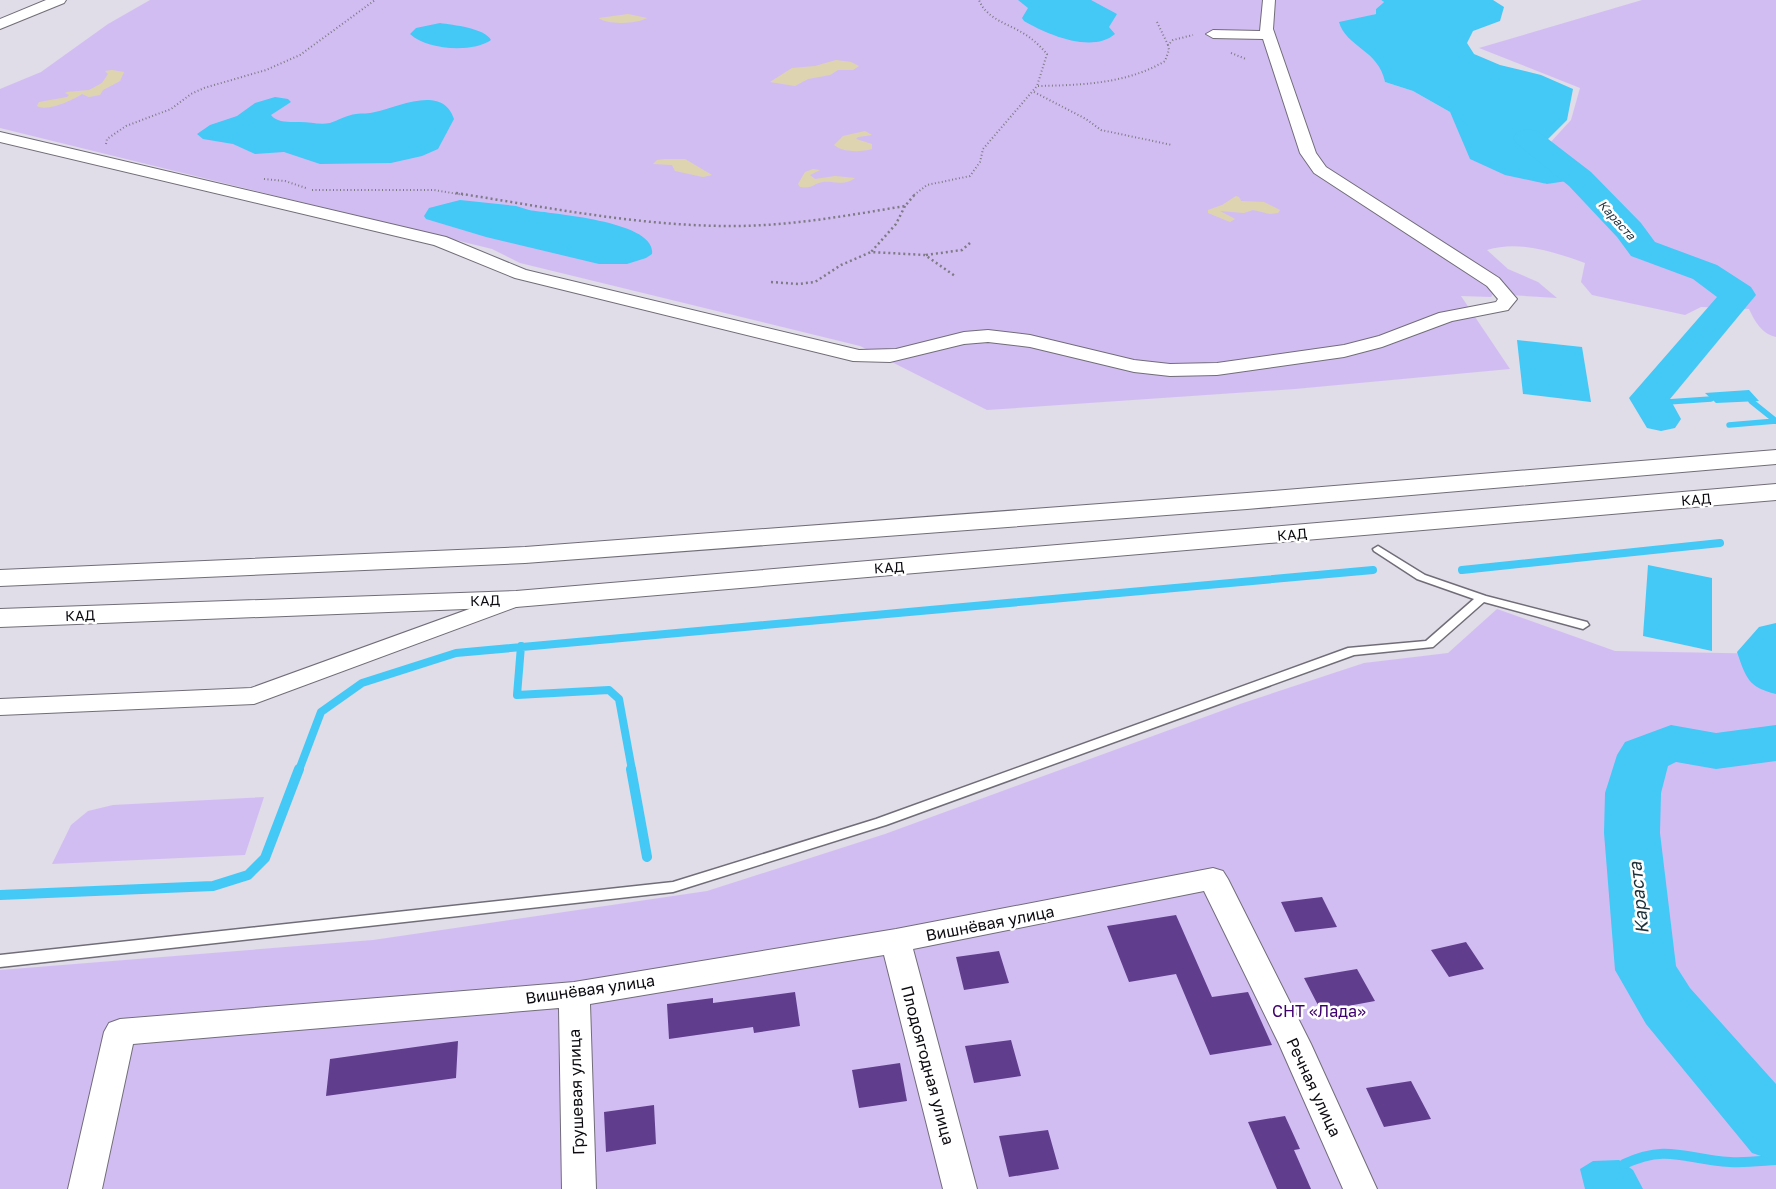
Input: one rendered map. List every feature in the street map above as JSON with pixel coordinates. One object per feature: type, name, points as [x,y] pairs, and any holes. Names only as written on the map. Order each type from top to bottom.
[{"type":"main road","points":[[0,24],[59,0]]},
{"type":"main road","points":[[0,578],[525,555],[1247,501],[1776,457]]},
{"type":"main road","name":"КАД","points":[[0,618],[516,599],[662,584],[1166,546],[1776,492]]},
{"type":"street","points":[[0,137],[440,241],[459,248],[500,269],[847,354],[877,358],[897,355],[969,337],[989,336],[1061,347],[1116,362],[1153,369],[1224,368],[1316,356],[1364,347],[1396,337],[1446,317],[1502,306],[1508,299],[1493,282],[1320,170],[1308,152],[1266,29],[1269,0]]},
{"type":"street","points":[[1213,34],[1268,35]]},
{"type":"street","points":[[0,707],[254,696],[516,599]]},
{"type":"street","name":"Вишнёвая улица","points":[[85,1189],[120,1032],[574,994],[896,941],[1213,879]]},
{"type":"street","name":"Речная улица","points":[[1213,879],[1294,1044],[1360,1189]]},
{"type":"street","name":"Плодоягодная улица","points":[[896,941],[960,1189]]},
{"type":"street","name":"Грушевая улица","points":[[574,994],[579,1189]]},
{"type":"lane","points":[[1378,549],[1421,577],[1482,598],[1582,625]]},
{"type":"lane","points":[[0,961],[672,887],[881,822],[1352,650],[1430,644],[1482,598]]},
{"type":"path","points":[[109,147],[105,143],[106,139],[117,132],[171,108],[191,94],[220,83],[266,70],[300,56],[375,0]]},
{"type":"path","points":[[771,282],[798,284],[815,282],[840,265],[870,252],[896,224],[905,206],[917,191],[926,185],[959,180],[975,173],[981,163],[983,149],[1038,86],[1047,54],[1024,33],[987,13],[980,5],[979,0]]},
{"type":"path","points":[[1038,86],[1087,84],[1147,70],[1165,60],[1169,50],[1157,22]]},
{"type":"path","points":[[1168,45],[1173,40],[1188,36],[1213,34],[1218,44],[1235,56],[1246,59]]},
{"type":"path","points":[[1034,92],[1086,118],[1101,130],[1172,145]]},
{"type":"path","points":[[257,178],[285,181],[315,190],[434,190],[633,220],[723,226],[766,226],[814,222],[905,206]]},
{"type":"path","points":[[870,252],[926,255],[955,252],[968,247],[970,243]]},
{"type":"path","points":[[926,255],[955,276]]},
{"type":"green space","points":[[150,0],[1381,0],[1384,2],[1376,9],[1376,14],[1360,18],[1359,45],[1383,69],[1385,82],[1413,91],[1450,112],[1460,133],[1546,184],[1583,176],[1548,145],[1571,120],[1580,88],[1479,48],[1642,0],[1776,0],[1776,337],[1760,327],[1749,309],[1701,307],[1685,315],[1592,295],[1581,282],[1585,263],[1536,249],[1511,246],[1499,247],[1487,250],[1508,269],[1538,282],[1557,298],[1493,294],[1491,297],[1461,296],[1510,369],[1295,389],[987,410],[860,346],[520,263],[492,249],[0,128],[0,89],[41,72],[108,24]]},
{"type":"green space","name":"СНТ «Лада»","points":[[1497,609],[1615,651],[1776,654],[1776,1189],[0,1189],[0,970],[373,940],[707,891],[885,834],[1243,703],[1364,663],[1448,653]]},
{"type":"green space","points":[[264,797],[245,855],[52,864],[71,825],[88,811],[113,805]]},
{"type":"sand","points":[[628,14],[647,18],[636,22],[622,23],[608,22],[599,18]]},
{"type":"sand","points":[[836,60],[851,62],[859,66],[853,70],[838,70],[830,75],[808,79],[795,86],[770,82],[792,68],[815,66]]},
{"type":"sand","points":[[105,71],[124,72],[120,81],[103,90],[100,95],[89,97],[82,94],[47,108],[37,106],[39,102],[67,97],[69,95],[65,93],[67,92],[89,90],[102,83],[108,74]]},
{"type":"sand","points":[[865,131],[872,135],[856,139],[872,144],[872,149],[853,151],[838,148],[834,145],[843,136]]},
{"type":"sand","points":[[685,159],[712,175],[703,177],[675,171],[672,165],[653,164],[657,160]]},
{"type":"sand","points":[[813,169],[820,170],[810,175],[815,179],[835,176],[855,178],[843,183],[823,182],[811,187],[800,187],[798,184],[805,172]]},
{"type":"sand","points":[[1236,196],[1241,201],[1264,202],[1280,210],[1278,213],[1270,214],[1253,210],[1244,213],[1220,211],[1235,219],[1230,222],[1208,213],[1208,210],[1222,205]]},
{"type":"water","points":[[1018,0],[1091,0],[1117,14],[1109,27],[1115,34],[1105,40],[1094,42],[1069,40],[1056,36],[1024,21],[1022,18],[1028,8]]},
{"type":"water","points":[[1381,0],[1493,0],[1504,7],[1500,21],[1473,31],[1467,43],[1474,54],[1500,65],[1541,75],[1573,89],[1567,120],[1546,141],[1580,179],[1547,184],[1505,175],[1470,159],[1450,112],[1413,91],[1385,82],[1382,71],[1376,63],[1343,30],[1339,22],[1376,14],[1376,9],[1384,2]]},
{"type":"water","points":[[440,23],[476,30],[488,36],[491,40],[473,47],[450,48],[427,44],[410,34],[416,28]]},
{"type":"water","points":[[275,97],[288,99],[291,102],[271,115],[284,122],[330,123],[346,116],[373,113],[419,100],[440,102],[448,108],[454,119],[438,149],[422,156],[391,163],[320,164],[284,152],[255,154],[233,144],[203,139],[197,134],[210,125],[237,116],[255,103]]},
{"type":"water","points":[[460,200],[516,206],[529,210],[601,221],[638,234],[649,243],[652,254],[627,264],[599,264],[486,237],[426,219],[424,216],[429,208]]},
{"type":"water","points":[[1517,340],[1582,347],[1591,402],[1523,394]]},
{"type":"water","points":[[1749,390],[1759,401],[1716,403],[1705,393]]},
{"type":"water","points":[[1648,565],[1712,578],[1712,651],[1643,636]]},
{"type":"water","points":[[1619,1160],[1633,1170],[1643,1189],[1585,1189],[1580,1169],[1593,1161]]},
{"type":"building","points":[[1322,897],[1337,927],[1295,932],[1281,902]]},
{"type":"building","points":[[1176,915],[1212,997],[1248,992],[1272,1045],[1210,1055],[1176,974],[1129,982],[1107,926]]},
{"type":"building","points":[[1466,942],[1484,969],[1449,977],[1431,950]]},
{"type":"building","points":[[999,951],[1009,983],[964,990],[956,957]]},
{"type":"building","points":[[1357,969],[1375,1001],[1321,1011],[1304,978]]},
{"type":"building","points":[[795,992],[800,1026],[754,1033],[753,1027],[669,1039],[667,1004],[713,998],[713,1003]]},
{"type":"building","points":[[1011,1040],[1021,1076],[974,1083],[965,1046]]},
{"type":"building","points":[[458,1041],[456,1078],[326,1096],[330,1059]]},
{"type":"building","points":[[900,1063],[907,1101],[859,1108],[852,1070]]},
{"type":"building","points":[[1411,1081],[1431,1119],[1384,1127],[1366,1088]]},
{"type":"building","points":[[654,1105],[656,1144],[606,1152],[604,1112]]},
{"type":"building","points":[[1285,1116],[1300,1149],[1294,1150],[1311,1189],[1277,1189],[1248,1122]]},
{"type":"building","points":[[1048,1130],[1059,1169],[1009,1177],[999,1136]]},
{"type":"waterway","name":"Караста","points":[[1528,138],[1580,179],[1629,230],[1643,249],[1705,272],[1738,295],[1649,398],[1661,419]]},
{"type":"waterway","points":[[1653,403],[1711,399]]},
{"type":"waterway","points":[[1729,425],[1776,421],[1751,401]]},
{"type":"waterway","points":[[1462,570],[1720,543]]},
{"type":"waterway","points":[[521,647],[1373,570]]},
{"type":"waterway","name":"Караста","points":[[1776,638],[1762,652],[1770,674],[1776,678]]},
{"type":"waterway","points":[[299,770],[321,712],[362,683],[456,653],[521,647]]},
{"type":"waterway","points":[[521,647],[517,695],[609,690],[619,699],[632,770]]},
{"type":"waterway","name":"Караста","points":[[1776,743],[1716,751],[1671,743],[1644,755],[1633,793],[1632,833],[1646,970],[1668,1006],[1776,1132]]},
{"type":"waterway","points":[[0,895],[213,886],[248,875],[265,858],[299,769]]},
{"type":"waterway","points":[[631,769],[647,857]]},
{"type":"waterway","points":[[1624,1164],[1640,1158],[1666,1154],[1730,1162],[1776,1160]]}]
